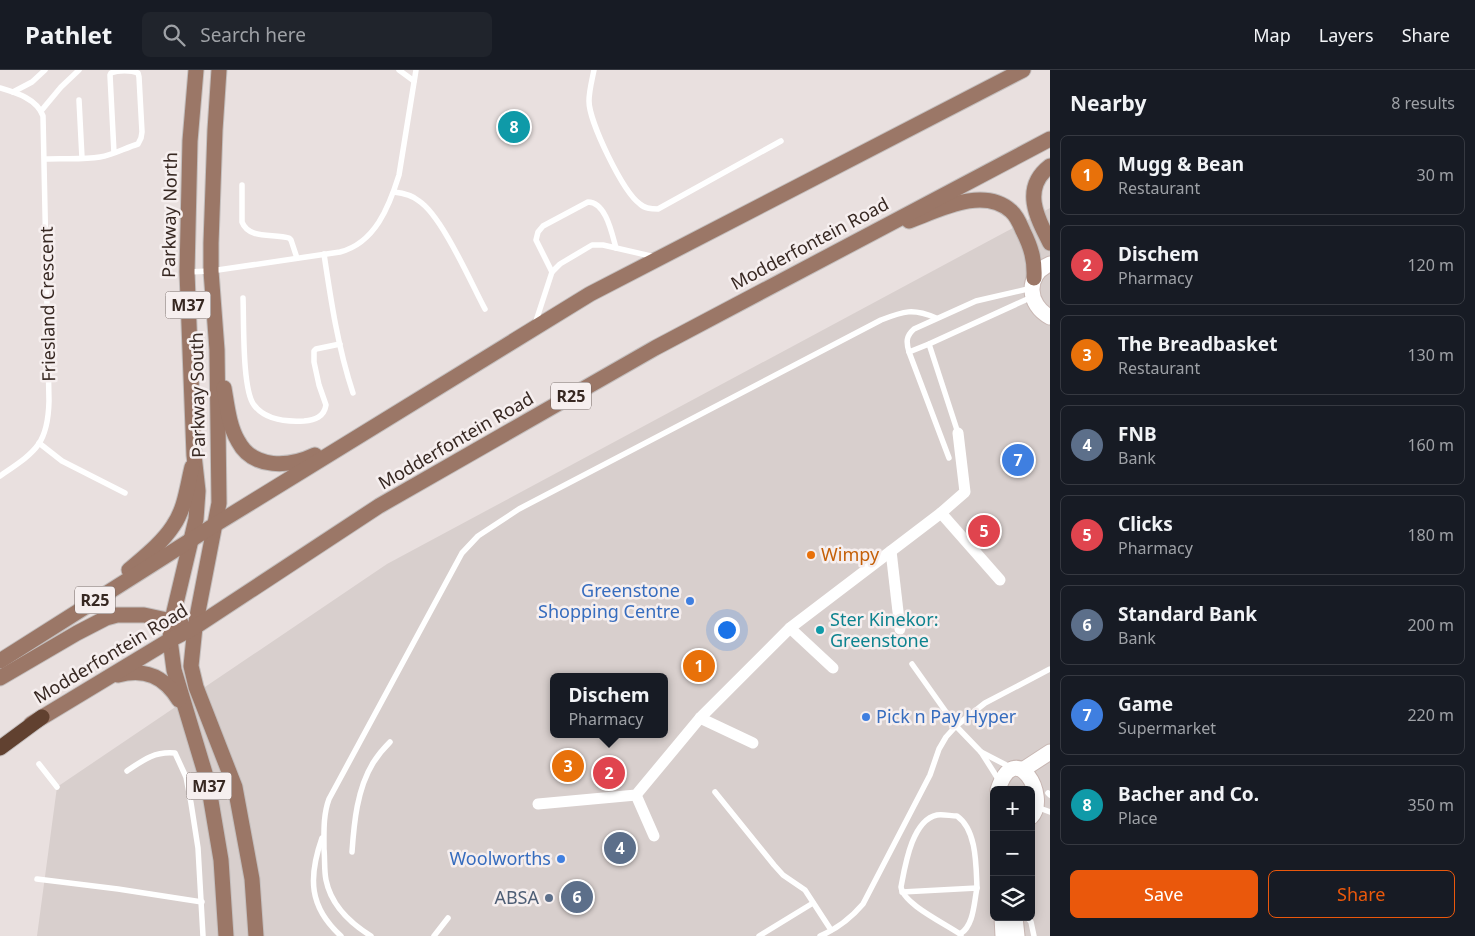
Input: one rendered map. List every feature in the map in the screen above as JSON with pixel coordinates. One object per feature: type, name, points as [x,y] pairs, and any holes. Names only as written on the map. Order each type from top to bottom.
[{"type":"highway","points":[[0,748],[42,717]]},
{"type":"main road","name":"Parkway North","points":[[190,540],[196,519],[198,491],[194,455],[187,272],[190,141],[196,70]]},
{"type":"main road","name":"Parkway South","points":[[195,627],[216,524],[219,491],[217,350],[211,271],[214,157],[219,70]]},
{"type":"main road","name":"R25","points":[[0,661],[190,540],[590,294],[1023,70]]},
{"type":"main road","name":"Modderfontein Road","points":[[0,742],[170,640],[195,627],[379,506],[655,348],[1050,139]]},
{"type":"main road","points":[[1050,166],[1038,179],[1033,199],[1038,221],[1050,243]]},
{"type":"main road","points":[[858,240],[968,201],[983,200],[999,204],[1010,210],[1017,218],[1032,250],[1035,265],[1033,288]]},
{"type":"main road","points":[[217,350],[229,414],[237,441],[247,452],[266,462],[284,464],[307,459],[404,409]]},
{"type":"main road","points":[[107,592],[163,539],[173,527],[184,503],[194,455]]},
{"type":"main road","name":"M37","points":[[190,540],[172,620],[170,640],[174,670],[208,783],[221,860],[226,936]]},
{"type":"main road","points":[[0,678],[77,633],[106,618],[117,615],[144,615],[172,620],[195,627]]},
{"type":"main road","name":"M37","points":[[195,627],[191,666],[196,687],[235,787],[252,880],[256,936]]},
{"type":"main road","points":[[106,679],[132,672],[150,674],[166,683],[174,691],[189,716]]},
{"type":"street","points":[[1050,264],[1040,270],[1033,288],[1036,306],[1050,318]]},
{"type":"street","points":[[538,804],[636,795],[700,718],[790,628],[941,513],[965,492],[958,433]]},
{"type":"street","points":[[941,513],[1000,580]]},
{"type":"street","points":[[891,551],[900,629]]},
{"type":"street","points":[[790,628],[833,668]]},
{"type":"street","points":[[700,718],[753,743]]},
{"type":"street","points":[[999,786],[1005,776],[1050,752]]},
{"type":"street","points":[[1020,769],[1035,772],[1042,777],[1049,789],[1041,813]]},
{"type":"street","points":[[636,795],[654,836]]},
{"type":"street","points":[[1003,921],[1006,936]]},
{"type":"street","points":[[1006,936],[1013,921]]},
{"type":"lane","points":[[13,92],[32,82],[46,70]]},
{"type":"lane","points":[[0,88],[30,100],[41,111],[79,70]]},
{"type":"lane","points":[[399,70],[414,81]]},
{"type":"lane","points":[[187,272],[211,271],[324,254],[349,249],[363,242],[382,217],[400,175],[416,70]]},
{"type":"lane","points":[[594,70],[589,101],[592,115],[612,162],[631,196],[641,206],[649,209],[658,209],[781,141]]},
{"type":"lane","points":[[45,159],[101,157],[114,153],[138,144],[141,138],[139,77],[138,73],[132,71],[115,71],[110,76],[114,153]]},
{"type":"lane","points":[[79,100],[82,158]]},
{"type":"lane","name":"Friesland Crescent","points":[[0,476],[24,459],[40,443],[47,430],[49,400],[45,159],[44,125],[41,111]]},
{"type":"lane","points":[[242,185],[242,222],[244,226],[250,232],[289,238],[297,258]]},
{"type":"lane","points":[[394,192],[411,196],[430,210],[443,230],[485,309]]},
{"type":"lane","points":[[552,272],[536,240],[538,232],[543,226],[588,202],[599,204],[609,225],[616,248]]},
{"type":"lane","points":[[534,328],[552,272],[560,264],[592,246],[603,245],[660,258]]},
{"type":"lane","points":[[324,254],[340,344],[353,392]]},
{"type":"lane","points":[[949,458],[909,352],[907,339],[914,329],[936,318],[976,302],[1033,288]]},
{"type":"lane","points":[[909,352],[930,344],[1033,288]]},
{"type":"lane","points":[[243,298],[244,358],[248,389],[254,405],[267,416],[301,421],[312,420],[321,416],[326,405],[319,385],[314,362],[314,351],[340,344]]},
{"type":"lane","points":[[371,936],[346,916],[337,906],[330,893],[326,880],[323,834],[326,808],[329,799],[462,553],[478,536],[519,510],[881,320],[904,311],[921,312],[936,318]]},
{"type":"lane","points":[[930,344],[958,433]]},
{"type":"lane","points":[[40,443],[62,461],[125,493]]},
{"type":"lane","points":[[912,664],[956,726],[981,752],[999,786]]},
{"type":"lane","points":[[820,936],[852,916],[871,893],[930,775],[939,749],[946,737],[956,726],[985,703],[1050,669]]},
{"type":"lane","points":[[352,852],[354,819],[362,788],[372,763],[390,742]]},
{"type":"lane","points":[[981,752],[1020,769]]},
{"type":"lane","points":[[127,771],[149,756],[163,753],[175,754],[183,769],[188,784],[198,848],[203,936]]},
{"type":"lane","points":[[39,764],[57,787]]},
{"type":"lane","points":[[715,792],[783,875],[802,887],[832,930]]},
{"type":"lane","points":[[937,815],[957,816],[964,822],[974,846],[977,888],[970,924],[966,931],[961,935],[913,904],[902,892],[901,887],[905,867],[914,839],[922,826],[937,815]]},
{"type":"lane","points":[[323,834],[317,851],[314,869],[316,904],[321,915],[341,936]]},
{"type":"lane","points":[[37,879],[118,888],[202,902]]},
{"type":"lane","points":[[902,892],[977,888]]},
{"type":"lane","points":[[760,936],[813,903]]},
{"type":"lane","points":[[434,936],[448,918]]},
{"type":"lane","points":[[1029,921],[1034,936]]},
{"type":"shaded area","points":[[1050,208],[1050,936],[37,936],[57,787],[387,564]]},
{"type":"place","name":"Bacher and Co.","points":[[514,127]]},
{"type":"place","name":"Game","points":[[1018,460]]},
{"type":"place","name":"Clicks","points":[[984,531]]},
{"type":"place","name":"Wimpy","points":[[811,555]]},
{"type":"place","name":"Greenstone Shopping Centre","points":[[690,601]]},
{"type":"place","name":"Ster Kinekor: Greenstone","points":[[820,630]]},
{"type":"place","name":"Mugg & Bean","points":[[699,666]]},
{"type":"place","name":"Pick n Pay Hyper","points":[[866,717]]},
{"type":"place","name":"The Breadbasket","points":[[568,766]]},
{"type":"place","name":"Dischem","points":[[609,773]]},
{"type":"place","name":"FNB","points":[[620,848]]},
{"type":"place","name":"Woolworths","points":[[561,859]]},
{"type":"place","name":"Standard Bank","points":[[577,897]]},
{"type":"place","name":"ABSA","points":[[549,898]]}]
